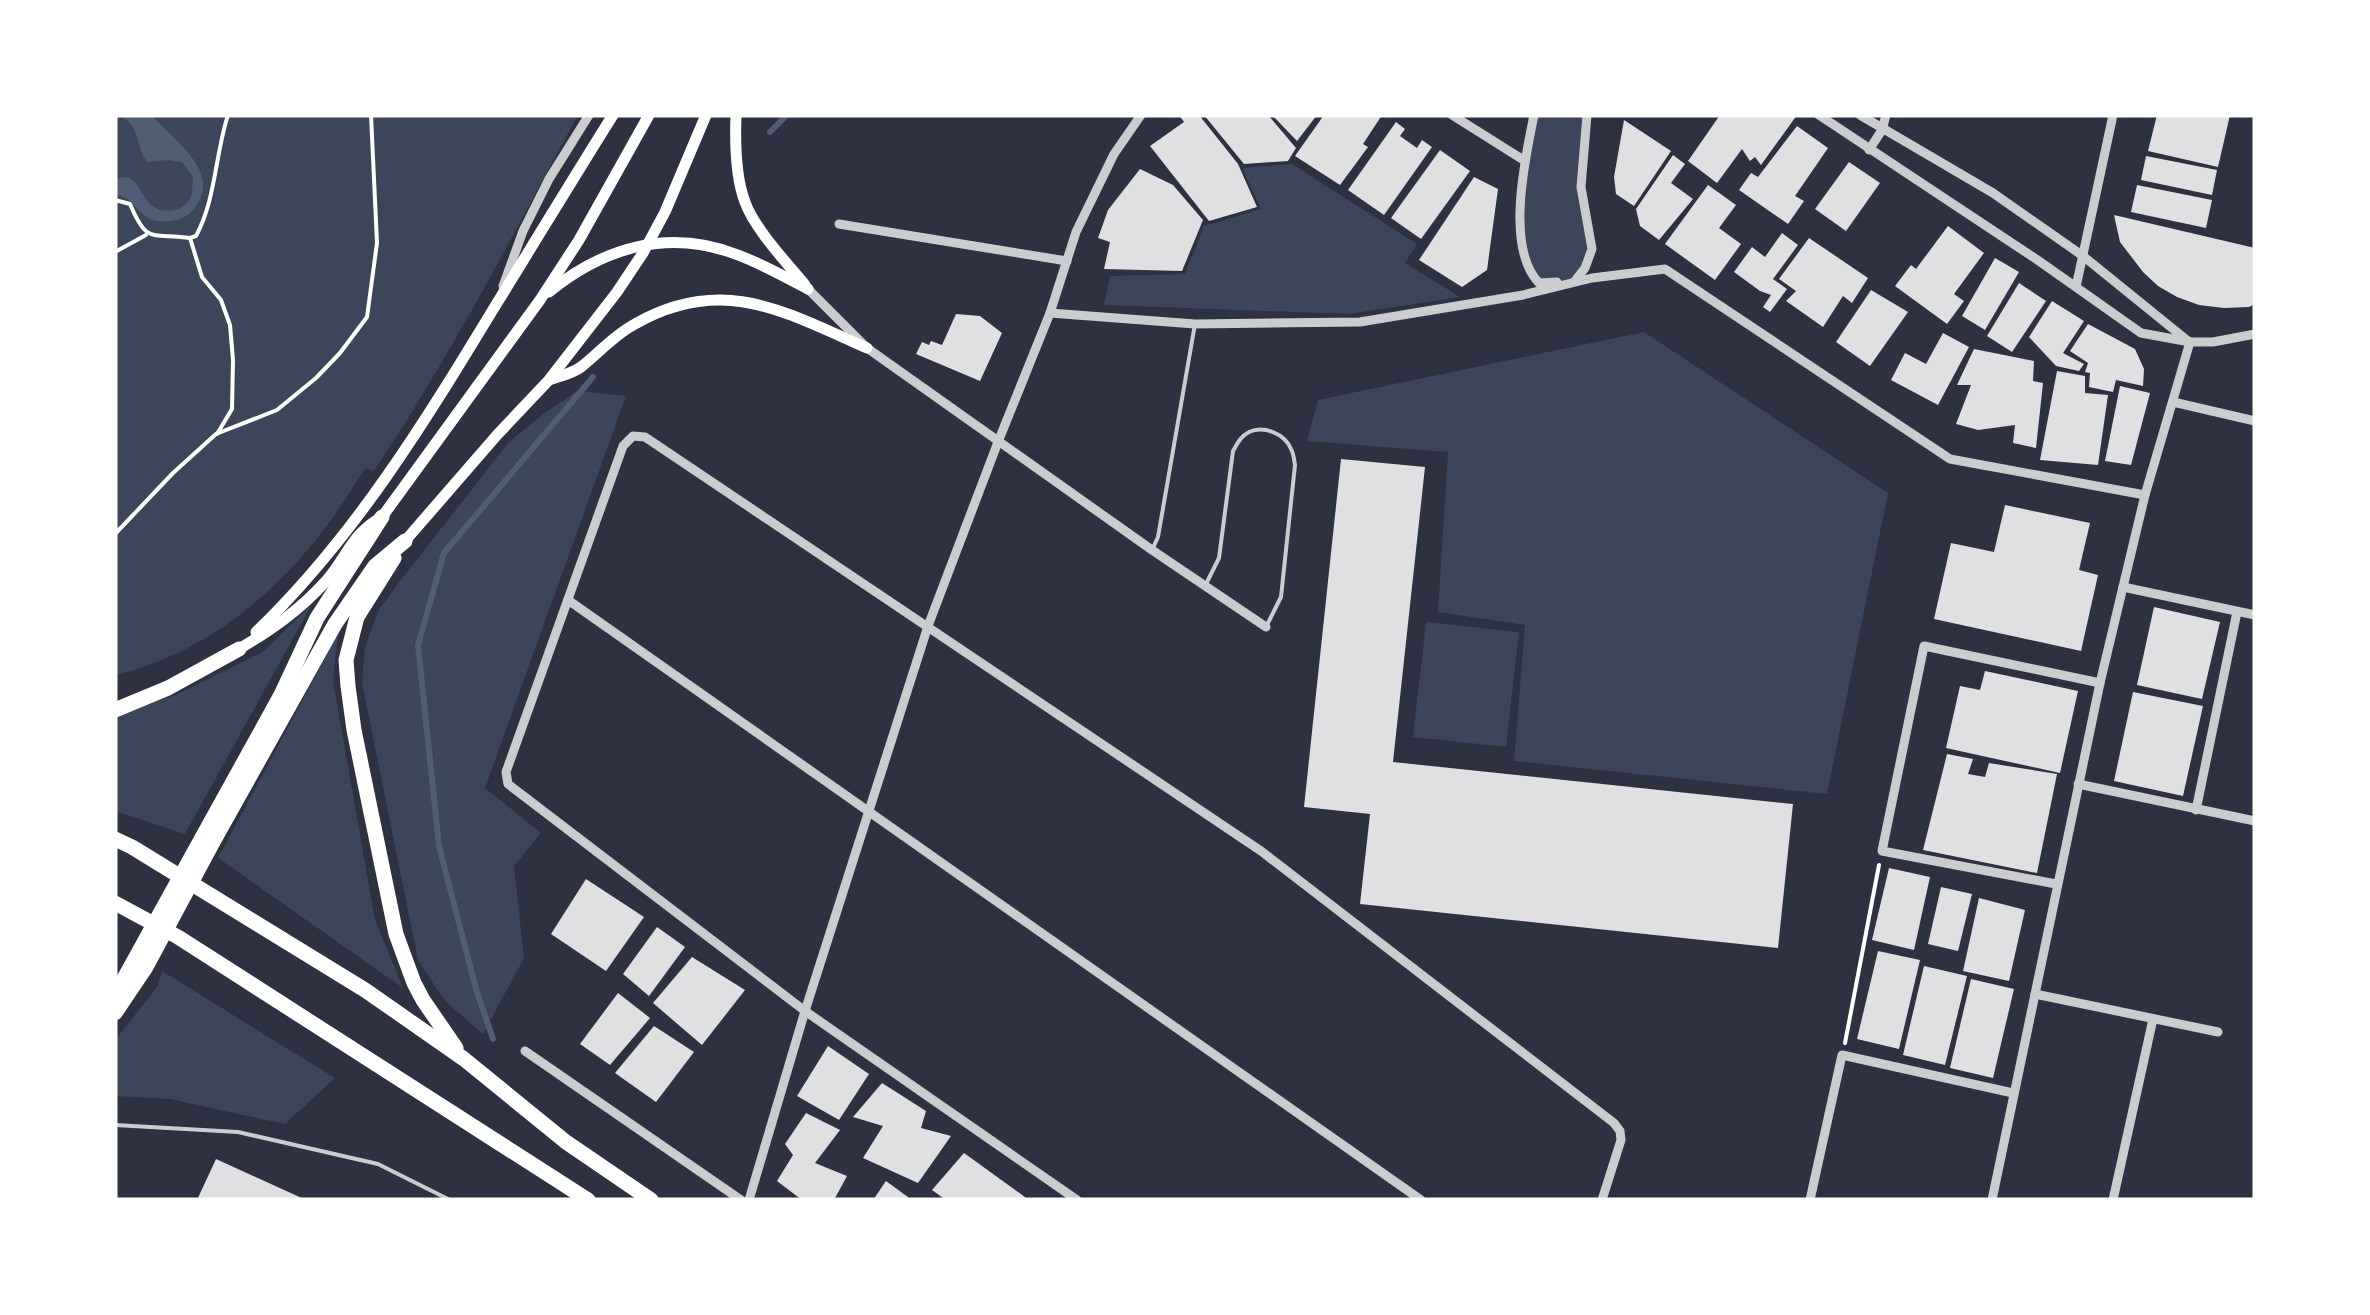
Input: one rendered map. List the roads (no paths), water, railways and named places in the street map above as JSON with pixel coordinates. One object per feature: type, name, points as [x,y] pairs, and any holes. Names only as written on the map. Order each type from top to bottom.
[{"type":"highway","points":[[115,1014],[318,618],[382,518]]},
{"type":"highway","points":[[207,840],[335,624],[375,566],[405,542]]},
{"type":"highway","points":[[405,542],[357,617],[346,660],[348,686],[396,934],[423,1000],[464,1059]]},
{"type":"highway","points":[[115,710],[168,688],[238,649]]},
{"type":"highway","points":[[115,839],[365,990],[464,1059],[566,1142],[651,1200]]},
{"type":"highway","points":[[115,904],[194,946],[588,1200]]},
{"type":"highway","points":[[115,995],[141,962]]},
{"type":"main road","points":[[238,649],[308,580],[366,507],[446,386],[613,115]]},
{"type":"main road","points":[[238,649],[278,626],[307,602],[329,578],[364,526],[382,518],[540,300],[650,115]]},
{"type":"main road","points":[[405,542],[548,381],[643,253],[666,212],[706,115]]},
{"type":"main road","points":[[736,115],[737,159],[744,200],[752,218],[808,289]]},
{"type":"main road","points":[[540,300],[611,253],[648,244],[687,243],[734,253],[808,289]]},
{"type":"main road","points":[[548,381],[579,369],[598,350],[642,320],[682,304],[717,300],[748,301],[777,308],[867,348]]},
{"type":"street","points":[[749,1200],[805,1010],[928,626],[1050,313],[1076,232],[1114,154],[1141,115]]},
{"type":"street","points":[[1452,115],[1524,162]]},
{"type":"street","points":[[1534,115],[1524,162],[1520,234],[1527,268],[1539,283],[1664,269],[1950,459],[2145,495]]},
{"type":"street","points":[[1050,313],[1195,324],[1360,322],[1524,294],[1575,281],[1592,249],[1581,187],[1587,115]]},
{"type":"street","points":[[1819,115],[2141,332],[2190,342],[2255,334]]},
{"type":"street","points":[[1860,115],[1992,194],[2083,256],[2190,342]]},
{"type":"street","points":[[1869,150],[1886,115]]},
{"type":"street","points":[[2076,287],[2113,115]]},
{"type":"street","points":[[498,302],[529,220],[586,116]]},
{"type":"street","points":[[839,224],[1066,261]]},
{"type":"street","points":[[808,289],[867,348],[1266,627]]},
{"type":"street","points":[[1992,1200],[2100,683],[2145,495],[2190,342]]},
{"type":"street","points":[[2173,402],[2255,421]]},
{"type":"street","points":[[1077,1200],[805,1010],[508,784],[506,772],[623,446],[633,436],[646,437],[1260,851],[1614,1122],[1621,1140],[1602,1200]]},
{"type":"street","points":[[2123,587],[2255,615]]},
{"type":"street","points":[[568,600],[1421,1200]]},
{"type":"street","points":[[2196,810],[2237,612]]},
{"type":"street","points":[[2056,884],[1882,851],[1924,646],[2100,683]]},
{"type":"street","points":[[2078,784],[2255,821]]},
{"type":"street","points":[[2035,994],[2218,1032]]},
{"type":"street","points":[[2113,1200],[2153,1019]]},
{"type":"street","points":[[526,1052],[741,1200]]},
{"type":"street","points":[[1810,1200],[1842,1055],[2013,1094]]},
{"type":"lane","points":[[1152,550],[1158,537],[1195,324]]},
{"type":"lane","points":[[1204,586],[1219,558],[1233,452],[1250,431],[1279,434],[1292,449],[1295,466],[1282,596],[1266,627]]},
{"type":"lane","points":[[115,1126],[238,1132],[378,1164],[450,1200]]},
{"type":"waterway","points":[[770,132],[787,115]]},
{"type":"waterway","points":[[493,1039],[439,846],[418,645],[444,553],[593,377]]}]
